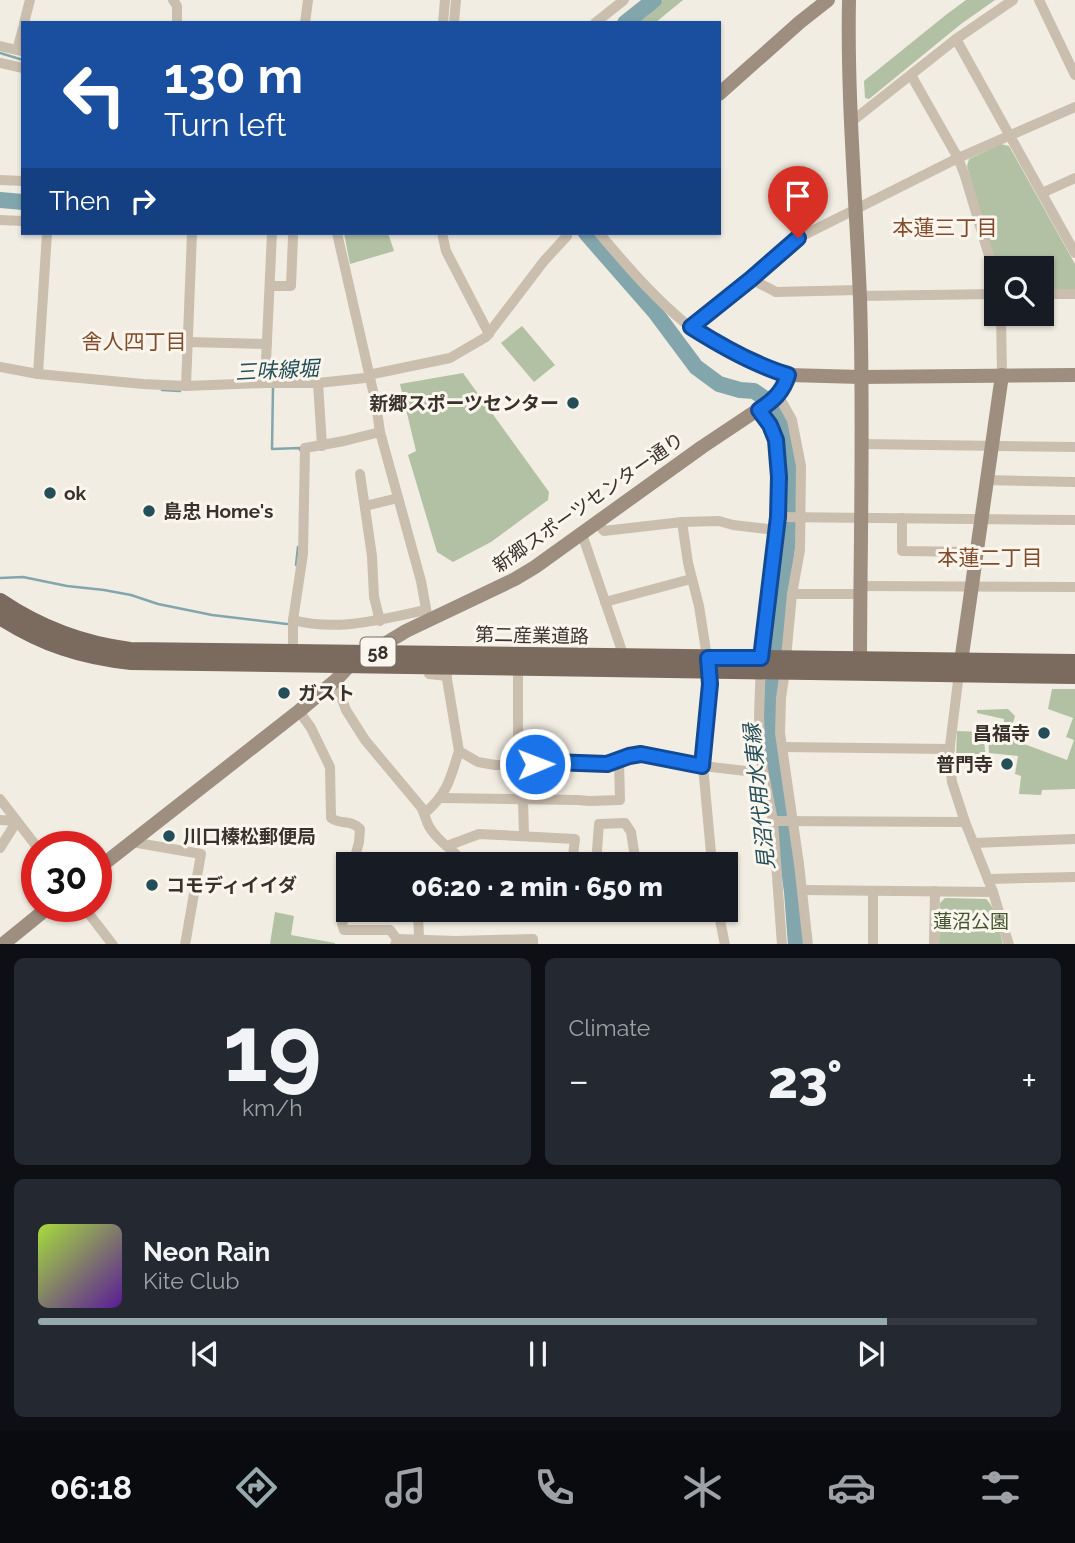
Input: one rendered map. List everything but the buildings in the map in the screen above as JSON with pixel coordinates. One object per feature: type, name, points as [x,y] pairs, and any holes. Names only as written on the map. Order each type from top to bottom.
[{"type":"main road","name":"第二産業道路","points":[[0,601],[38,624],[64,635],[130,650],[624,657],[708,664]]},
{"type":"main road","name":"第二産業道路","points":[[0,617],[35,638],[85,655],[108,660],[154,663],[350,665],[446,672],[708,664],[860,665],[960,667],[1075,676]]},
{"type":"main road","name":"第二産業道路","points":[[960,667],[1075,662]]},
{"type":"street","points":[[24,21],[30,0]]},
{"type":"street","points":[[173,0],[177,6],[177,21]]},
{"type":"street","points":[[305,21],[308,0]]},
{"type":"street","points":[[443,21],[445,0]]},
{"type":"street","points":[[454,21],[456,0]]},
{"type":"street","points":[[599,21],[625,0]]},
{"type":"street","points":[[721,92],[828,0]]},
{"type":"street","points":[[849,0],[860,293],[860,665]]},
{"type":"street","points":[[852,122],[956,39],[1013,0]]},
{"type":"street","points":[[1038,0],[1075,75]]},
{"type":"street","points":[[956,39],[1075,253]]},
{"type":"street","points":[[0,46],[20,51]]},
{"type":"street","points":[[0,63],[21,68]]},
{"type":"street","points":[[911,75],[958,158],[989,256]]},
{"type":"street","points":[[691,327],[798,238],[958,158],[1075,107]]},
{"type":"street","points":[[1042,193],[1075,178]]},
{"type":"street","points":[[0,180],[21,181]]},
{"type":"street","points":[[0,220],[21,221]]},
{"type":"street","points":[[38,374],[47,235]]},
{"type":"street","points":[[186,386],[192,235]]},
{"type":"street","points":[[265,383],[272,235]]},
{"type":"street","points":[[293,620],[338,624],[427,615],[421,581],[380,432],[337,235]]},
{"type":"street","points":[[442,235],[446,251],[489,334]]},
{"type":"street","points":[[0,367],[38,374],[186,386],[370,379],[450,358],[489,334],[567,235]]},
{"type":"street","points":[[601,235],[640,281],[691,327],[736,353],[788,375],[1075,375]]},
{"type":"street","points":[[270,286],[291,286],[293,237]]},
{"type":"street","points":[[751,279],[776,292],[984,294]]},
{"type":"street","points":[[1054,294],[1075,294]]},
{"type":"street","points":[[1001,326],[1002,375],[950,749],[952,782],[993,892],[1009,944]]},
{"type":"street","points":[[188,342],[267,344]]},
{"type":"street","points":[[782,944],[782,747],[773,665],[776,530],[781,517],[776,440],[770,425],[768,403],[786,383],[788,375]]},
{"type":"street","points":[[318,383],[322,446]]},
{"type":"street","points":[[768,403],[792,420],[797,442],[801,466],[800,550],[773,665],[759,742],[763,773],[784,821],[802,890],[807,944]]},
{"type":"street","name":"新郷スポーツセンター通り","points":[[112,858],[299,711],[350,665],[427,615],[515,579],[768,403]]},
{"type":"street","points":[[293,652],[293,620],[303,554],[304,448],[380,432]]},
{"type":"street","points":[[862,444],[1075,447]]},
{"type":"street","points":[[360,474],[372,556],[374,597],[380,621]]},
{"type":"street","points":[[987,480],[1075,482]]},
{"type":"street","points":[[365,506],[398,498]]},
{"type":"street","points":[[781,517],[1075,520]]},
{"type":"street","points":[[902,518],[902,551],[977,552]]},
{"type":"street","points":[[598,523],[604,531],[682,522],[719,521],[776,530]]},
{"type":"street","points":[[682,522],[691,579],[699,606],[710,684],[702,766],[711,852]]},
{"type":"street","points":[[582,534],[624,657]]},
{"type":"street","points":[[605,602],[691,579]]},
{"type":"street","points":[[792,593],[972,587],[1075,587]]},
{"type":"street","points":[[518,668],[517,765],[524,835]]},
{"type":"street","points":[[425,813],[446,791],[459,751],[446,672],[429,674]]},
{"type":"street","points":[[335,681],[346,710],[365,740],[425,813],[428,826],[453,852]]},
{"type":"street","points":[[299,711],[311,728],[330,767],[331,818],[354,823],[360,829],[357,852]]},
{"type":"street","points":[[782,747],[950,749]]},
{"type":"street","points":[[459,751],[478,762],[517,765],[552,762],[607,764],[641,754],[702,766],[763,773]]},
{"type":"street","points":[[441,798],[620,800],[619,761]]},
{"type":"street","points":[[0,799],[25,831]]},
{"type":"street","points":[[0,820],[17,821]]},
{"type":"street","points":[[0,848],[17,821]]},
{"type":"street","points":[[784,821],[965,822]]},
{"type":"street","points":[[597,852],[599,824],[625,823],[631,832],[634,852]]},
{"type":"street","points":[[447,846],[479,834],[524,835],[575,839],[573,852]]},
{"type":"street","points":[[974,843],[1075,839]]},
{"type":"street","points":[[132,842],[201,854],[185,944]]},
{"type":"street","points":[[988,880],[1075,877]]},
{"type":"street","points":[[802,890],[993,892]]},
{"type":"street","points":[[873,891],[873,944]]},
{"type":"street","points":[[934,944],[935,891]]},
{"type":"street","points":[[2,944],[30,922]]},
{"type":"street","points":[[96,922],[113,944]]},
{"type":"street","points":[[343,922],[344,930],[390,930],[396,942],[533,939],[533,944]]},
{"type":"street","points":[[418,922],[419,940]]},
{"type":"street","points":[[491,922],[493,939]]},
{"type":"street","points":[[720,922],[725,944]]},
{"type":"green space","points":[[663,0],[683,0],[657,21],[639,21]]},
{"type":"green space","points":[[966,0],[995,0],[961,24],[869,99],[865,98],[864,81]]},
{"type":"green space","points":[[1001,144],[1009,146],[1075,264],[1075,289],[1054,290],[1054,256],[993,256],[967,166],[969,159]]},
{"type":"green space","points":[[344,235],[389,235],[394,251],[350,264]]},
{"type":"green space","points":[[522,326],[555,365],[534,382],[501,343]]},
{"type":"green space","points":[[463,373],[549,492],[548,500],[491,542],[453,562],[437,552],[408,455],[416,451],[400,384]]},
{"type":"green space","points":[[1052,689],[1075,689],[1075,789],[1042,790],[1041,795],[1019,794],[1021,776],[1015,774],[1018,756],[989,753],[988,735],[1003,736],[1004,719],[977,713],[977,710],[1008,709],[1015,716],[1011,739],[1067,760],[1074,740],[1066,737],[1073,718],[1048,709]]},
{"type":"green space","points":[[957,731],[983,732],[986,759],[956,760]]},
{"type":"green space","name":"蓮沼公園","points":[[945,898],[986,899],[995,914],[1003,944],[939,944],[940,903]]},
{"type":"green space","points":[[275,912],[294,916],[291,935],[335,944],[270,944]]},
{"type":"waterway","points":[[628,21],[654,0]]},
{"type":"waterway","points":[[0,53],[21,59]]},
{"type":"waterway","points":[[0,200],[21,202]]},
{"type":"waterway","name":"見沼代用水東縁","points":[[588,235],[655,312],[696,367],[719,384],[754,391],[777,410],[784,426],[792,485],[791,514],[775,650],[770,730],[792,892],[796,944]]},
{"type":"waterway","points":[[273,387],[272,449],[300,450]]},
{"type":"waterway","name":"三味線堀","points":[[162,390],[180,391]]},
{"type":"waterway","points":[[296,565],[298,547]]},
{"type":"waterway","points":[[0,578],[23,577],[131,595],[158,604],[212,615],[287,624]]},
{"type":"place","name":"新郷スポーツセンター","points":[[573,403]]},
{"type":"place","name":"ok","points":[[50,493]]},
{"type":"place","name":"島忠 Home's","points":[[149,511]]},
{"type":"place","name":"ガスト","points":[[284,693]]},
{"type":"place","name":"昌福寺","points":[[1044,733]]},
{"type":"place","name":"普門寺","points":[[1007,764]]},
{"type":"place","name":"川口榛松郵便局","points":[[169,836]]},
{"type":"place","name":"コモディイイダ","points":[[152,885]]},
{"type":"district","name":"本蓮三丁目","points":[[945,227]]},
{"type":"district","name":"舎人四丁目","points":[[134,341]]},
{"type":"district","name":"本蓮二丁目","points":[[990,557]]},
{"type":"route","points":[[535,764],[607,764],[641,754],[702,766],[710,684],[708,658],[761,658],[778,517],[779,477],[776,440],[770,425],[759,410],[778,395],[788,375],[732,351],[691,327],[798,238]]}]
